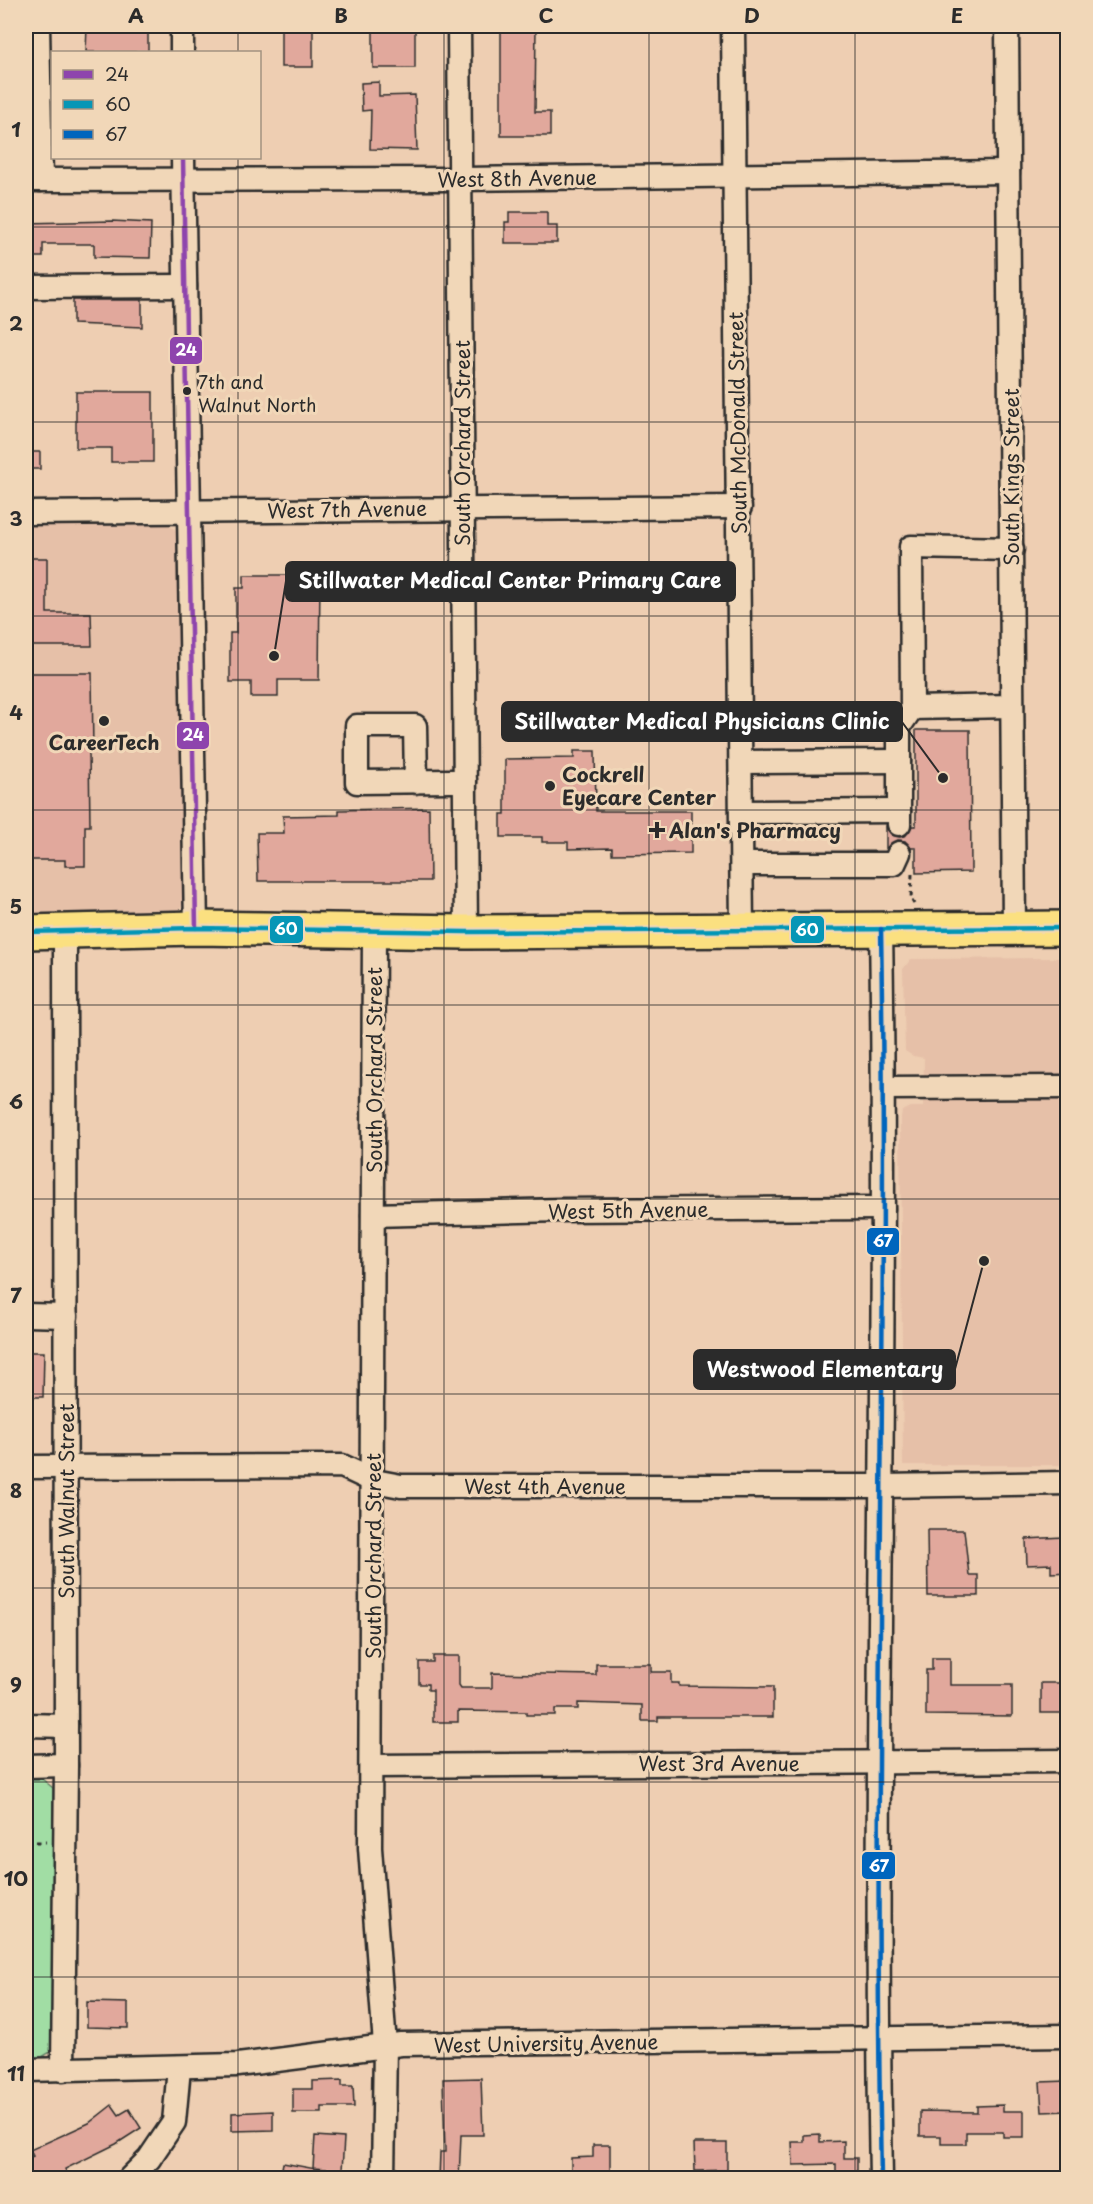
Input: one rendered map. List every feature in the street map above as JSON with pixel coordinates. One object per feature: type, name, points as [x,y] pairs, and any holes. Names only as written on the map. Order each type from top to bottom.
[{"type":"highway","points":[[26,932],[196,928],[466,932],[1068,928]]},
{"type":"street","points":[[33,180],[38,26]]},
{"type":"street","points":[[182,26],[182,51]]},
{"type":"street","name":"South Orchard Street","points":[[459,26],[462,179],[461,507],[466,932]]},
{"type":"street","name":"South McDonald Street","points":[[733,26],[732,174],[740,507],[742,929]]},
{"type":"street","name":"South Kings Street","points":[[1007,26],[1014,928]]},
{"type":"street","points":[[183,159],[196,928]]},
{"type":"street","name":"West 8th Avenue","points":[[33,180],[462,179],[1008,172]]},
{"type":"street","points":[[26,287],[184,286]]},
{"type":"street","name":"West 7th Avenue","points":[[26,513],[461,507],[740,507]]},
{"type":"street","points":[[742,812],[899,817],[899,727],[912,708],[911,548],[1012,549]]},
{"type":"street","points":[[912,708],[1012,706]]},
{"type":"street","points":[[741,762],[899,761]]},
{"type":"street","points":[[416,782],[465,781]]},
{"type":"street","points":[[742,864],[894,864],[899,853]]},
{"type":"street","points":[[881,929],[882,1486],[877,2038],[881,2178]]},
{"type":"street","name":"South Walnut Street","points":[[63,2070],[66,1765],[65,932]]},
{"type":"street","name":"South Orchard Street","points":[[374,932],[374,1481],[370,1848],[385,2045],[383,2178]]},
{"type":"street","points":[[883,1088],[1068,1087]]},
{"type":"street","name":"West 5th Avenue","points":[[373,1215],[883,1208]]},
{"type":"street","points":[[26,1316],[66,1316]]},
{"type":"street","name":"West 4th Avenue","points":[[26,1467],[342,1466],[374,1481],[401,1486],[882,1486],[1068,1483]]},
{"type":"street","points":[[26,1725],[66,1726]]},
{"type":"street","name":"West 3rd Avenue","points":[[371,1766],[1068,1761]]},
{"type":"street","points":[[26,1766],[66,1765]]},
{"type":"street","name":"West University Avenue","points":[[26,2070],[238,2065],[385,2045],[1068,2036]]},
{"type":"street","points":[[130,2178],[149,2159],[174,2122],[179,2068]]},
{"type":"shaded area","name":"CareerTech","points":[[26,522],[166,523],[178,532],[181,542],[185,901],[179,910],[171,915],[26,919]]},
{"type":"shaded area","points":[[1067,958],[1067,1465],[903,1465],[900,1123],[902,1111],[911,1107],[923,1107],[924,1058],[913,1056],[905,1051],[903,969],[911,959]]},
{"type":"green space","points":[[26,1779],[42,1779],[53,1788],[52,2051],[42,2057],[26,2058]]},
{"type":"building","points":[[87,26],[148,26],[148,51],[86,51]]},
{"type":"building","points":[[281,26],[313,26],[313,67],[281,67]]},
{"type":"building","points":[[501,26],[536,26],[535,112],[550,112],[550,136],[501,136]]},
{"type":"building","points":[[373,29],[415,29],[415,68],[373,68]]},
{"type":"building","points":[[379,82],[379,96],[415,95],[417,150],[370,149],[371,110],[362,111],[361,83]]},
{"type":"building","points":[[509,212],[547,212],[547,226],[557,226],[557,243],[505,243],[505,222],[509,222]]},
{"type":"building","points":[[112,221],[151,223],[150,258],[94,257],[94,244],[43,244],[43,257],[26,257],[26,223]]},
{"type":"building","points":[[73,300],[142,300],[142,327],[73,324]]},
{"type":"building","points":[[76,392],[153,392],[153,462],[111,462],[111,448],[76,448]]},
{"type":"building","points":[[26,452],[40,452],[40,469],[26,469]]},
{"type":"building","points":[[26,558],[47,558],[47,613],[91,613],[92,646],[26,646]]},
{"type":"building","points":[[306,569],[306,575],[320,575],[319,680],[278,680],[278,697],[251,697],[251,682],[230,682],[230,633],[236,633],[236,588],[244,588],[244,575],[287,575],[287,570]]},
{"type":"building","points":[[26,673],[92,673],[93,752],[89,752],[90,826],[85,826],[85,866],[65,866],[65,860],[26,860]]},
{"type":"building","points":[[916,730],[970,730],[971,872],[916,873],[916,848],[911,848],[905,841],[898,840],[886,848],[886,827],[892,835],[900,837],[906,835],[912,826],[916,826]]},
{"type":"building","name":"Cockrell Eyecare Center","points":[[574,751],[595,751],[596,811],[691,811],[691,853],[612,854],[612,848],[568,849],[568,842],[542,842],[542,837],[501,837],[501,814],[505,814],[505,759],[574,758]]},
{"type":"building","points":[[429,808],[430,881],[258,881],[257,833],[284,833],[283,816],[339,815],[339,810]]},
{"type":"building","points":[[26,1352],[44,1352],[43,1397],[26,1397]]},
{"type":"building","points":[[927,1530],[964,1530],[969,1575],[978,1575],[978,1596],[928,1596]]},
{"type":"building","points":[[1063,1537],[1064,1555],[1068,1555],[1068,1572],[1051,1573],[1051,1564],[1027,1565],[1026,1539]]},
{"type":"building","points":[[433,1656],[459,1656],[459,1685],[461,1688],[492,1688],[492,1673],[596,1675],[596,1664],[651,1664],[651,1672],[671,1672],[671,1683],[679,1683],[679,1686],[773,1687],[773,1717],[658,1717],[658,1721],[642,1721],[642,1705],[578,1703],[578,1709],[555,1709],[555,1715],[526,1715],[526,1712],[458,1711],[458,1722],[433,1722],[433,1690],[428,1690],[428,1684],[419,1684],[419,1662],[433,1662]]},
{"type":"building","points":[[932,1658],[950,1658],[950,1685],[1012,1685],[1012,1716],[926,1715],[926,1670],[932,1670]]},
{"type":"building","points":[[1041,1683],[1068,1683],[1068,1713],[1041,1713]]},
{"type":"building","points":[[87,2002],[128,2003],[128,2028],[87,2027]]},
{"type":"building","points":[[481,2078],[483,2135],[461,2135],[459,2178],[439,2178],[440,2152],[445,2152],[443,2079]]},
{"type":"building","points":[[342,2080],[342,2086],[353,2086],[354,2107],[322,2107],[322,2113],[293,2113],[293,2089],[313,2089],[313,2081]]},
{"type":"building","points":[[1068,2081],[1068,2111],[1042,2112],[1040,2082]]},
{"type":"building","points":[[112,2105],[119,2115],[129,2109],[141,2128],[116,2144],[65,2169],[69,2178],[26,2178],[26,2159],[33,2156],[30,2150],[89,2123]]},
{"type":"building","points":[[1003,2105],[1003,2111],[1024,2111],[1024,2137],[1003,2137],[1003,2132],[966,2132],[966,2144],[941,2144],[941,2136],[920,2136],[920,2111],[977,2112],[977,2106]]},
{"type":"building","points":[[273,2111],[273,2130],[232,2131],[232,2113]]},
{"type":"building","points":[[820,2134],[820,2142],[844,2141],[844,2158],[857,2158],[857,2178],[836,2178],[836,2164],[793,2165],[792,2142],[804,2142],[804,2135]]},
{"type":"building","points":[[315,2136],[344,2138],[342,2170],[313,2168]]},
{"type":"building","points":[[694,2143],[727,2143],[727,2170],[695,2171]]},
{"type":"building","points":[[593,2145],[610,2145],[610,2176],[571,2178],[571,2158],[593,2157]]},
{"type":"building","points":[[283,2163],[327,2171],[326,2178],[280,2178]]},
{"type":"transit line","name":"24","points":[[183,159],[196,928]]},
{"type":"transit line","name":"60","points":[[26,932],[196,928],[466,932],[1068,928]]},
{"type":"transit line","name":"67","points":[[881,929],[883,1241],[879,2022],[881,2178]]},
{"type":"place","name":"7th and Walnut North","points":[[187,391]]},
{"type":"place","name":"Stillwater Medical Center Primary Care","points":[[274,656]]},
{"type":"place","name":"CareerTech","points":[[104,721]]},
{"type":"place","name":"Stillwater Medical Physicians Clinic","points":[[943,778]]},
{"type":"place","name":"Cockrell Eyecare Center","points":[[550,786]]},
{"type":"place","name":"Alan's Pharmacy","points":[[657,830]]},
{"type":"place","name":"Westwood Elementary","points":[[984,1261]]}]
